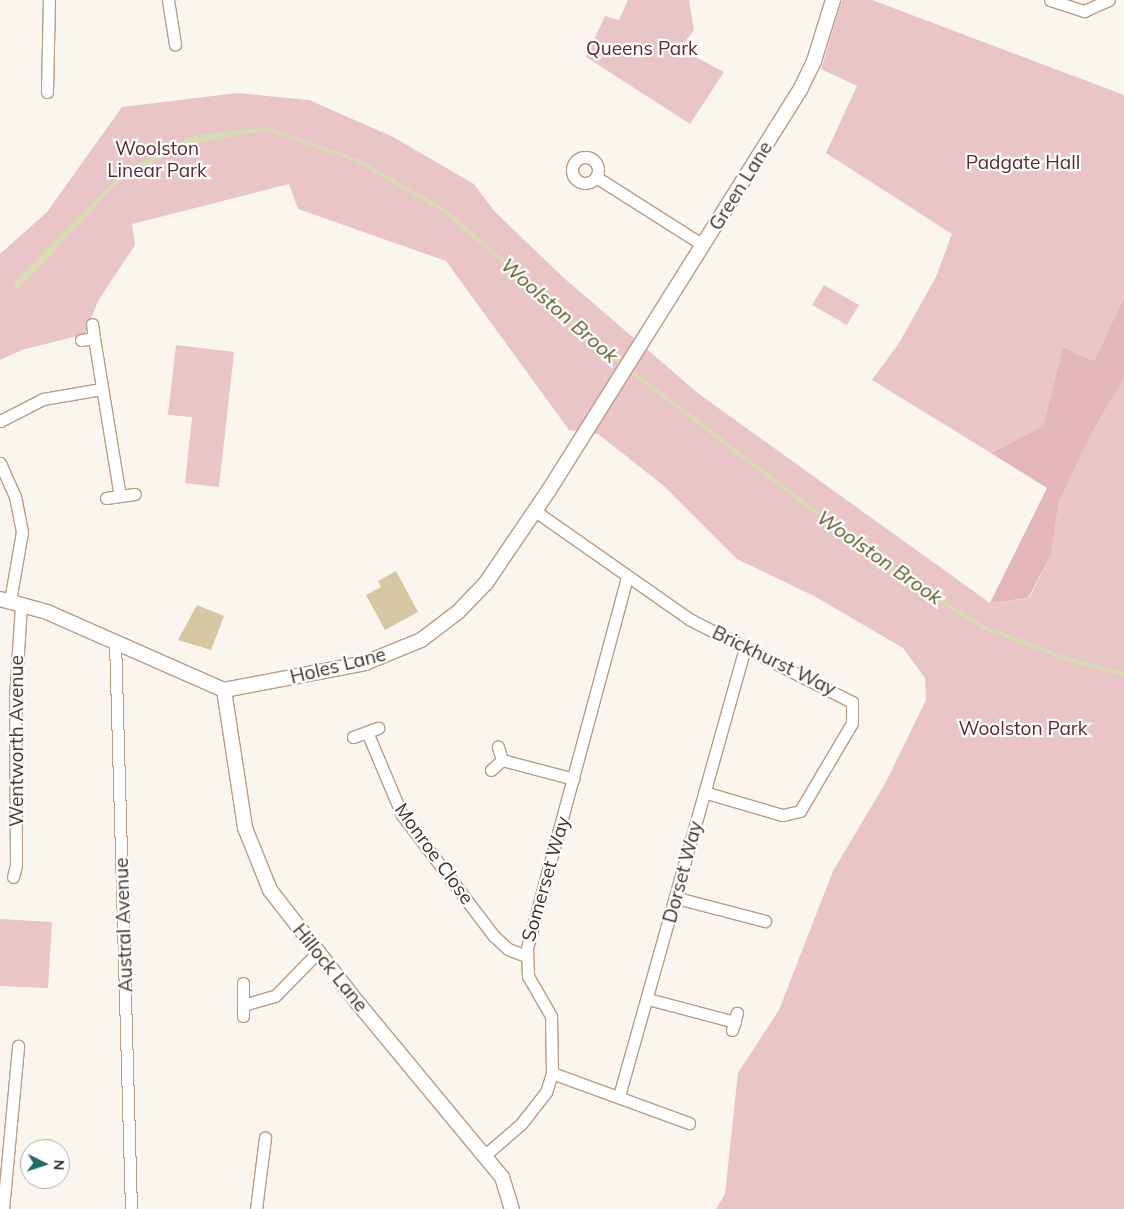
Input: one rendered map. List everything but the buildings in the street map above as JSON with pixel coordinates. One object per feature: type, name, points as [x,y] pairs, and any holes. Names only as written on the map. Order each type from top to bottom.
[{"type":"street","points":[[47,92],[49,0]]},
{"type":"street","points":[[168,0],[175,44]]},
{"type":"street","name":"Green Lane","points":[[620,378],[800,90],[814,61],[832,0]]},
{"type":"street","points":[[1050,0],[1084,12],[1108,0]]},
{"type":"street","points":[[596,177],[703,245]]},
{"type":"street","points":[[92,324],[101,389],[120,496]]},
{"type":"street","points":[[81,340],[94,338]]},
{"type":"street","name":"Holes Lane","points":[[224,690],[365,663],[420,640],[458,612],[486,583],[535,511],[620,378]]},
{"type":"street","points":[[0,420],[43,399],[101,389]]},
{"type":"street","name":"Wentworth Avenue","points":[[0,463],[15,496],[22,532],[10,601],[15,698],[16,865],[13,878]]},
{"type":"street","points":[[106,498],[135,494]]},
{"type":"street","name":"Brickhurst Way","points":[[535,511],[627,577],[697,623],[843,694],[854,708],[854,718],[800,811],[782,815],[704,792]]},
{"type":"street","name":"Somerset Way","points":[[485,1155],[521,1124],[546,1092],[552,1074],[551,1016],[528,976],[526,956],[627,577]]},
{"type":"street","points":[[10,601],[115,640],[224,690]]},
{"type":"street","name":"Austral Avenue","points":[[115,640],[131,1209]]},
{"type":"street","name":"Dorset Way","points":[[619,1096],[677,898],[704,792],[745,648]]},
{"type":"street","name":"Hillock Lane","points":[[224,690],[242,807],[255,858],[270,890],[317,953],[502,1177],[512,1209]]},
{"type":"street","name":"Monroe Close","points":[[353,737],[373,730],[402,816],[494,936],[508,949],[526,956]]},
{"type":"street","points":[[498,747],[502,760]]},
{"type":"street","points":[[502,760],[574,779]]},
{"type":"street","points":[[492,770],[502,760]]},
{"type":"street","points":[[677,898],[764,921]]},
{"type":"street","points":[[243,983],[243,1011],[275,996],[317,953]]},
{"type":"street","points":[[648,999],[735,1022]]},
{"type":"street","points":[[3,1209],[18,1046]]},
{"type":"street","points":[[552,1074],[619,1096],[689,1124]]},
{"type":"street","points":[[256,1209],[265,1138]]},
{"type":"green space","name":"Queens Park","points":[[628,0],[689,0],[694,30],[680,49],[724,72],[690,124],[586,57],[605,16],[619,20]]},
{"type":"green space","name":"Padgate Hall","points":[[842,0],[872,0],[1124,95],[1124,297],[1094,361],[1063,347],[1043,426],[991,453],[872,380],[899,343],[936,277],[952,234],[826,153],[857,86],[821,69]]},
{"type":"green space","points":[[237,93],[309,100],[393,137],[474,184],[495,212],[564,278],[699,394],[990,603],[1029,598],[1051,555],[1059,502],[1092,432],[1124,379],[1124,1209],[716,1209],[725,1194],[738,1073],[779,1010],[833,871],[886,782],[926,700],[925,678],[903,648],[814,596],[737,559],[664,486],[598,434],[569,430],[446,261],[298,209],[289,184],[132,224],[135,245],[98,301],[85,334],[22,350],[0,360],[0,254],[47,212],[122,107]]},
{"type":"green space","points":[[824,285],[859,305],[847,325],[812,305]]},
{"type":"green space","points":[[176,345],[234,352],[219,487],[185,483],[192,417],[168,415]]},
{"type":"green space","points":[[0,919],[52,922],[48,988],[0,986]]},
{"type":"shaded area","points":[[267,127],[361,160],[359,163],[266,130],[183,146],[117,183],[44,263],[17,289],[13,284],[116,179],[164,148],[197,135]]},
{"type":"shaded area","points":[[1124,297],[1124,379],[1092,432],[1059,502],[1051,555],[1028,598],[990,603],[1047,488],[991,453],[1043,426],[1063,347],[1094,361]]},
{"type":"waterway","name":"Woolston Brook","points":[[356,160],[444,210],[623,365]]},
{"type":"waterway","name":"Woolston Brook","points":[[628,369],[900,576],[983,627],[1067,659],[1124,674]]},
{"type":"park label","name":"Woolston Linear Park","points":[[157,160]]},
{"type":"park label","name":"Woolston Park","points":[[1023,729]]}]
